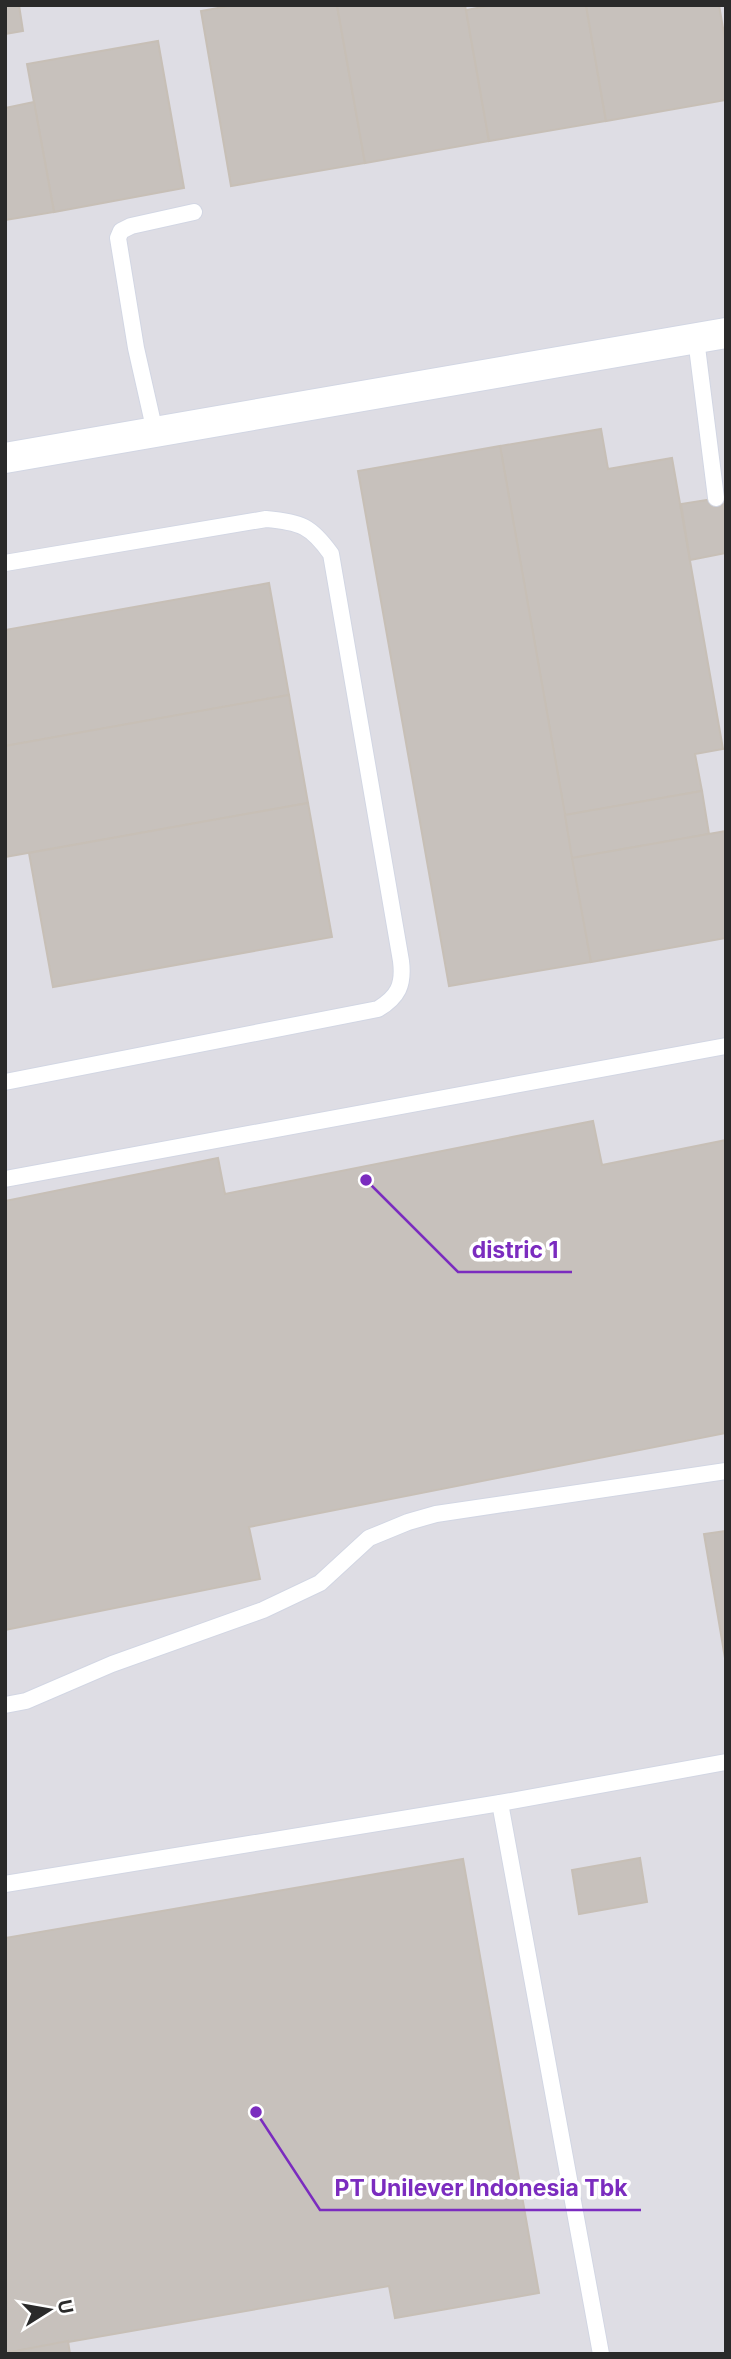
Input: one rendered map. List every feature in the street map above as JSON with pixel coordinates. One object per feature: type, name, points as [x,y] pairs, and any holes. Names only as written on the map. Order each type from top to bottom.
[{"type":"street","points":[[5,458],[726,334]]},
{"type":"lane","points":[[155,432],[136,348],[118,238],[121,232],[131,226],[194,212]]},
{"type":"lane","points":[[696,339],[716,498]]},
{"type":"lane","points":[[5,563],[266,519],[291,521],[316,533],[331,554],[403,980],[398,993],[377,1009],[5,1082]]},
{"type":"lane","points":[[5,1179],[726,1046]]},
{"type":"lane","points":[[5,1704],[26,1701],[112,1664],[263,1610],[320,1583],[369,1538],[408,1522],[436,1514],[726,1471]]},
{"type":"lane","points":[[5,1884],[500,1803],[726,1762]]},
{"type":"lane","points":[[500,1803],[601,2354]]},
{"type":"shaded area","points":[[5,5],[726,5],[726,2354],[5,2354]]},
{"type":"building","points":[[5,5],[19,5],[23,31],[5,34]]},
{"type":"building","points":[[234,5],[337,5],[365,163],[231,186],[201,11]]},
{"type":"building","points":[[337,5],[465,5],[489,141],[365,163]]},
{"type":"building","points":[[493,5],[586,5],[606,121],[489,141],[466,10]]},
{"type":"building","points":[[586,5],[719,5],[726,45],[726,100],[606,121]]},
{"type":"building","points":[[158,41],[184,188],[54,212],[27,64]]},
{"type":"building","points":[[34,102],[54,212],[5,220],[5,108]]},
{"type":"building","points":[[601,429],[608,469],[672,458],[723,749],[695,754],[702,791],[565,815],[500,446]]},
{"type":"building","points":[[500,446],[591,962],[449,986],[358,471]]},
{"type":"building","points":[[726,497],[726,553],[690,560],[681,504]]},
{"type":"building","points":[[269,583],[289,695],[5,746],[5,630]]},
{"type":"building","points":[[289,695],[308,803],[5,857],[5,746]]},
{"type":"building","points":[[702,791],[709,834],[572,858],[565,815]]},
{"type":"building","points":[[308,803],[332,937],[53,987],[29,853]]},
{"type":"building","points":[[726,831],[726,938],[591,962],[572,858]]},
{"type":"building","points":[[593,1121],[602,1165],[726,1140],[726,1433],[249,1527],[260,1579],[5,1630],[5,1201],[218,1158],[225,1194]]},
{"type":"building","points":[[726,1531],[726,1664],[704,1534]]},
{"type":"building","points":[[640,1858],[647,1902],[579,1914],[572,1870]]},
{"type":"building","points":[[463,1859],[539,2293],[395,2318],[389,2286],[5,2353],[5,1938]]},
{"type":"building","points":[[68,2341],[70,2354],[5,2354],[5,2353]]},
{"type":"place","name":"distric 1","points":[[366,1180]]},
{"type":"place","name":"PT Unilever Indonesia Tbk","points":[[256,2112]]}]
